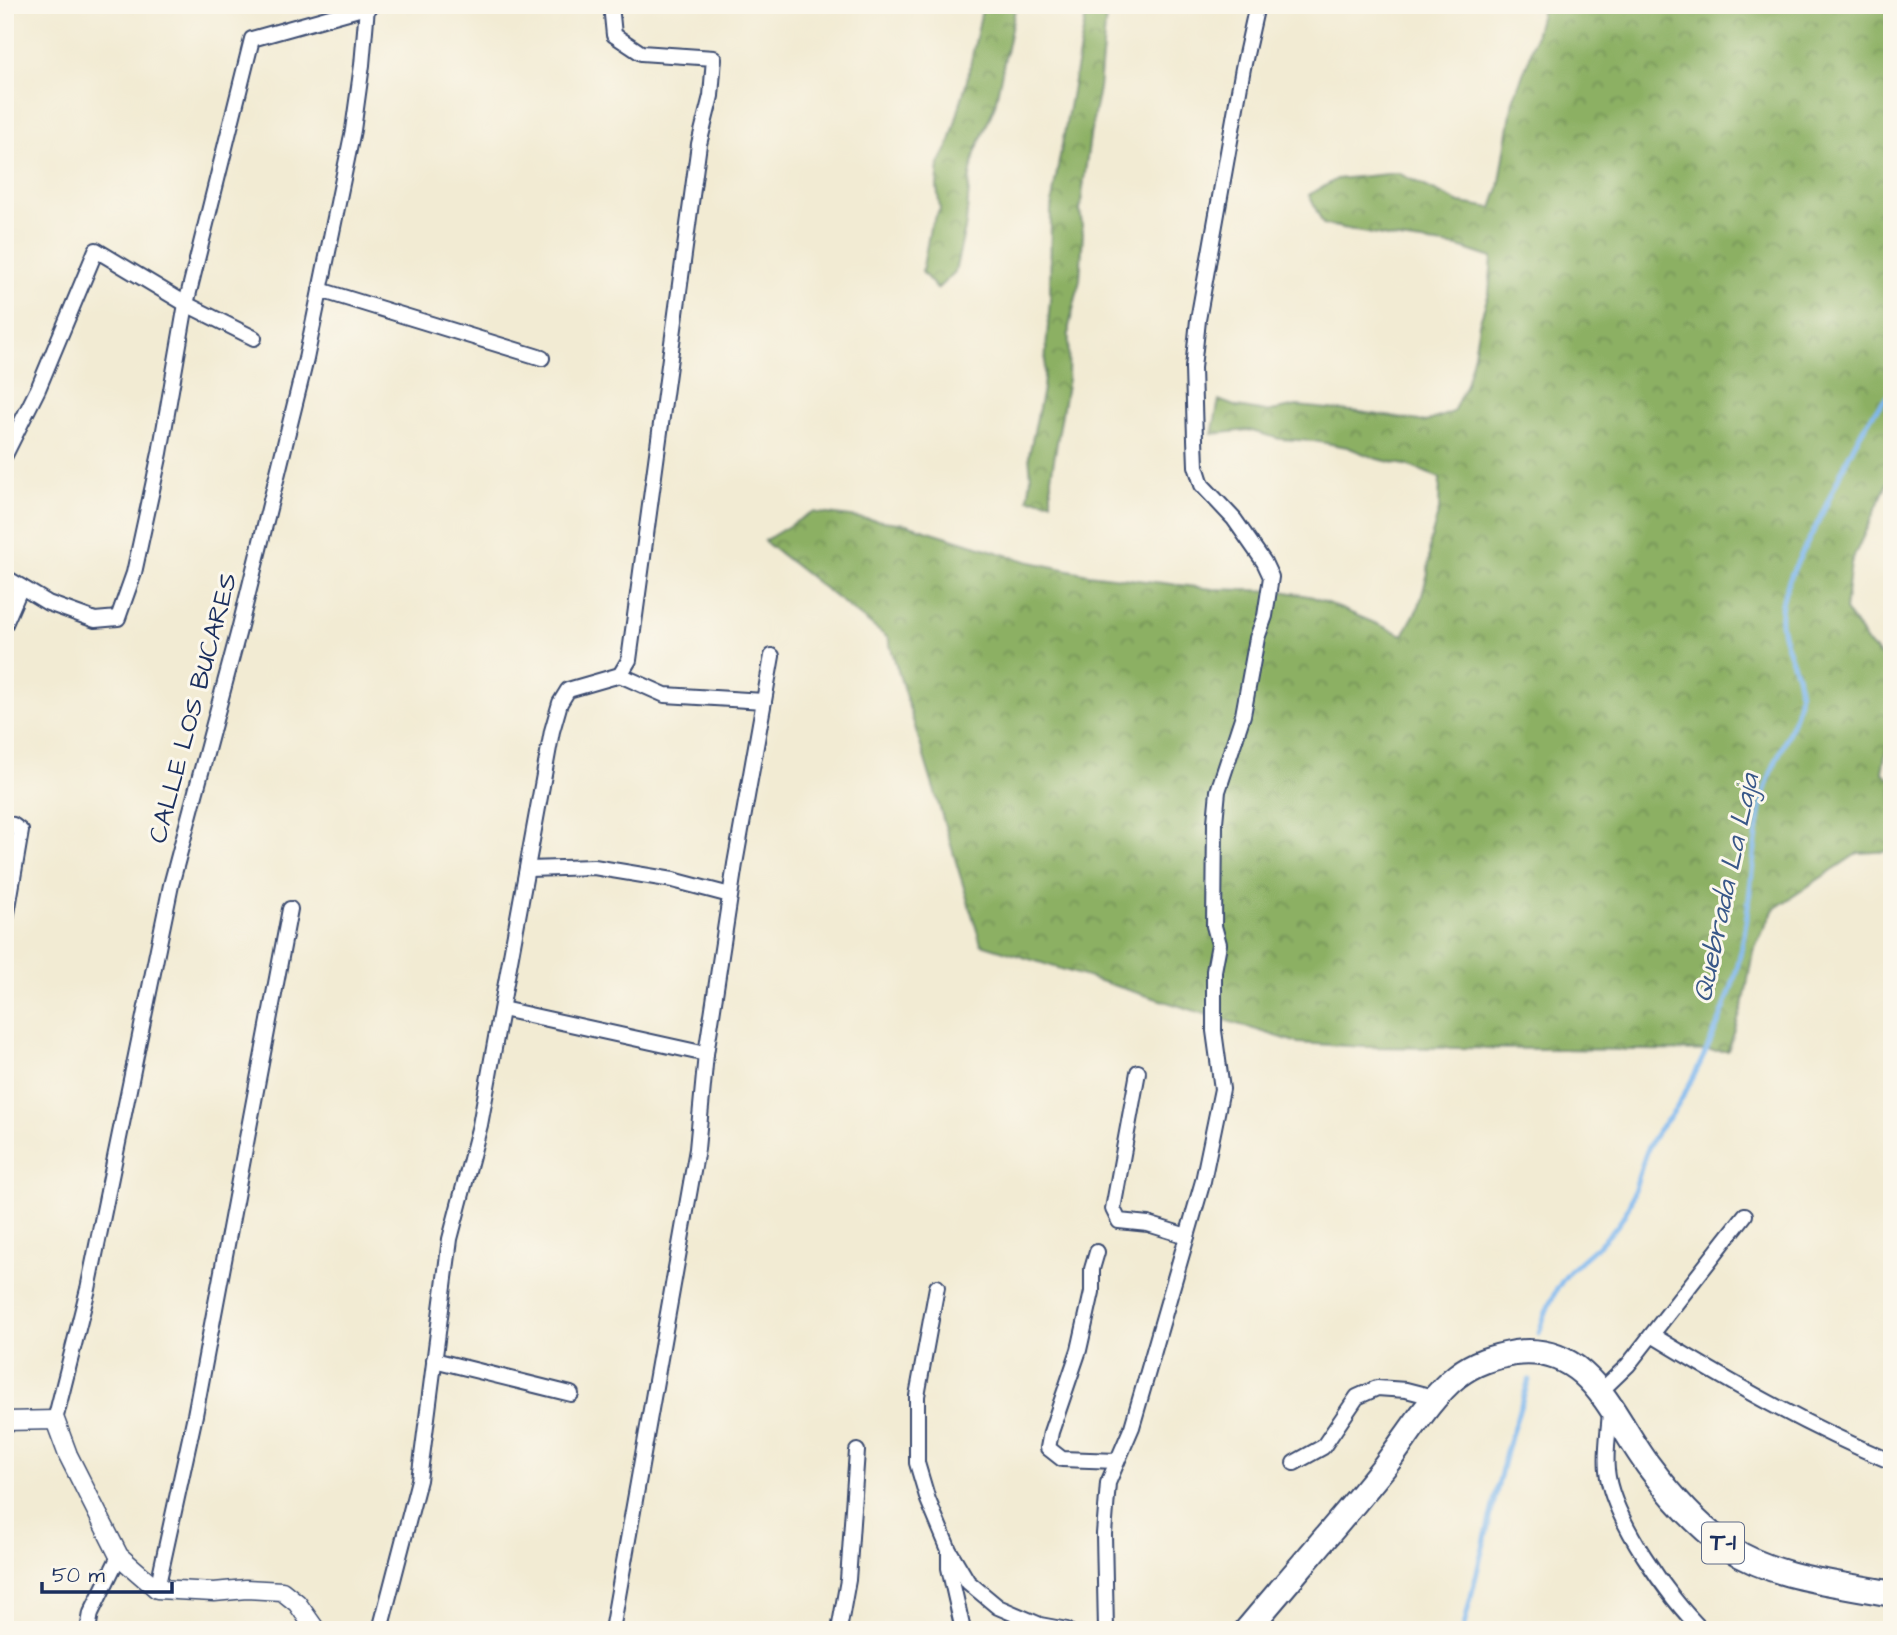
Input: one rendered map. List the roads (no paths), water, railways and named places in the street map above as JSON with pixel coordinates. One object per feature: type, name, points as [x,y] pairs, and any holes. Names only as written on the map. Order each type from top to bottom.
[{"type":"highway","name":"T-1","points":[[1247,1630],[1457,1376],[1489,1358],[1521,1353],[1554,1355],[1581,1371],[1606,1399],[1625,1433],[1679,1504],[1729,1548],[1749,1559],[1795,1574],[1892,1594]]},
{"type":"street","points":[[611,5],[614,34],[641,53],[714,58],[711,96],[697,157],[629,660],[620,675]]},
{"type":"street","points":[[1106,1630],[1104,1534],[1108,1483],[1132,1427],[1188,1236],[1203,1181],[1222,1088],[1214,1031],[1214,971],[1219,944],[1214,926],[1213,858],[1218,791],[1243,715],[1271,577],[1264,562],[1234,519],[1202,485],[1196,466],[1195,439],[1194,368],[1198,320],[1243,68],[1257,5]]},
{"type":"street","points":[[5,577],[48,603],[95,620],[118,618],[134,573],[186,304],[252,39],[370,6]]},
{"type":"street","name":"CALLE LOS BUCARES","points":[[55,1420],[89,1289],[172,886],[306,359],[353,130],[370,6]]},
{"type":"street","points":[[5,455],[38,388],[96,250],[186,304],[254,338]]},
{"type":"street","points":[[320,290],[542,358]]},
{"type":"street","points":[[5,624],[21,587]]},
{"type":"street","points":[[612,1630],[697,1149],[706,1054],[730,895],[772,656]]},
{"type":"street","points":[[380,1630],[419,1480],[450,1240],[480,1125],[552,731],[560,703],[568,690],[620,675],[665,695],[764,701]]},
{"type":"street","points":[[5,822],[21,831],[5,925]]},
{"type":"street","points":[[528,869],[594,867],[673,880],[730,895]]},
{"type":"street","points":[[157,1589],[195,1415],[290,909]]},
{"type":"street","points":[[502,1009],[706,1054]]},
{"type":"street","points":[[1138,1072],[1113,1209],[1119,1221],[1148,1224],[1188,1236]]},
{"type":"street","points":[[1702,1630],[1687,1616],[1644,1558],[1616,1502],[1607,1471],[1606,1399],[1628,1365],[1745,1215]]},
{"type":"street","points":[[1097,1252],[1092,1269],[1092,1292],[1079,1350],[1048,1448],[1062,1459],[1117,1461]]},
{"type":"street","points":[[937,1287],[917,1396],[917,1463],[928,1500],[949,1550],[968,1582],[999,1606],[1040,1625],[1067,1630]]},
{"type":"street","points":[[1651,1335],[1774,1406],[1848,1444],[1892,1462]]},
{"type":"street","points":[[434,1360],[571,1394]]},
{"type":"street","points":[[1294,1463],[1323,1447],[1357,1397],[1377,1388],[1406,1390],[1437,1398]]},
{"type":"street","points":[[5,1420],[55,1420],[68,1455],[119,1556],[157,1589],[282,1591],[296,1603],[316,1630]]},
{"type":"street","points":[[839,1630],[848,1580],[857,1451]]},
{"type":"street","points":[[949,1550],[949,1568],[963,1630]]},
{"type":"street","points":[[88,1630],[91,1613],[119,1556]]},
{"type":"waterway","name":"Quebrada La Laja","points":[[1539,1333],[1548,1306],[1562,1282],[1622,1219],[1652,1140],[1685,1093],[1725,1007],[1742,943],[1764,794],[1799,700],[1796,671],[1781,623],[1784,596],[1850,453],[1868,421],[1892,392]]},
{"type":"waterway","name":"Quebrada La Laja","points":[[1463,1630],[1507,1448],[1529,1380]]}]
